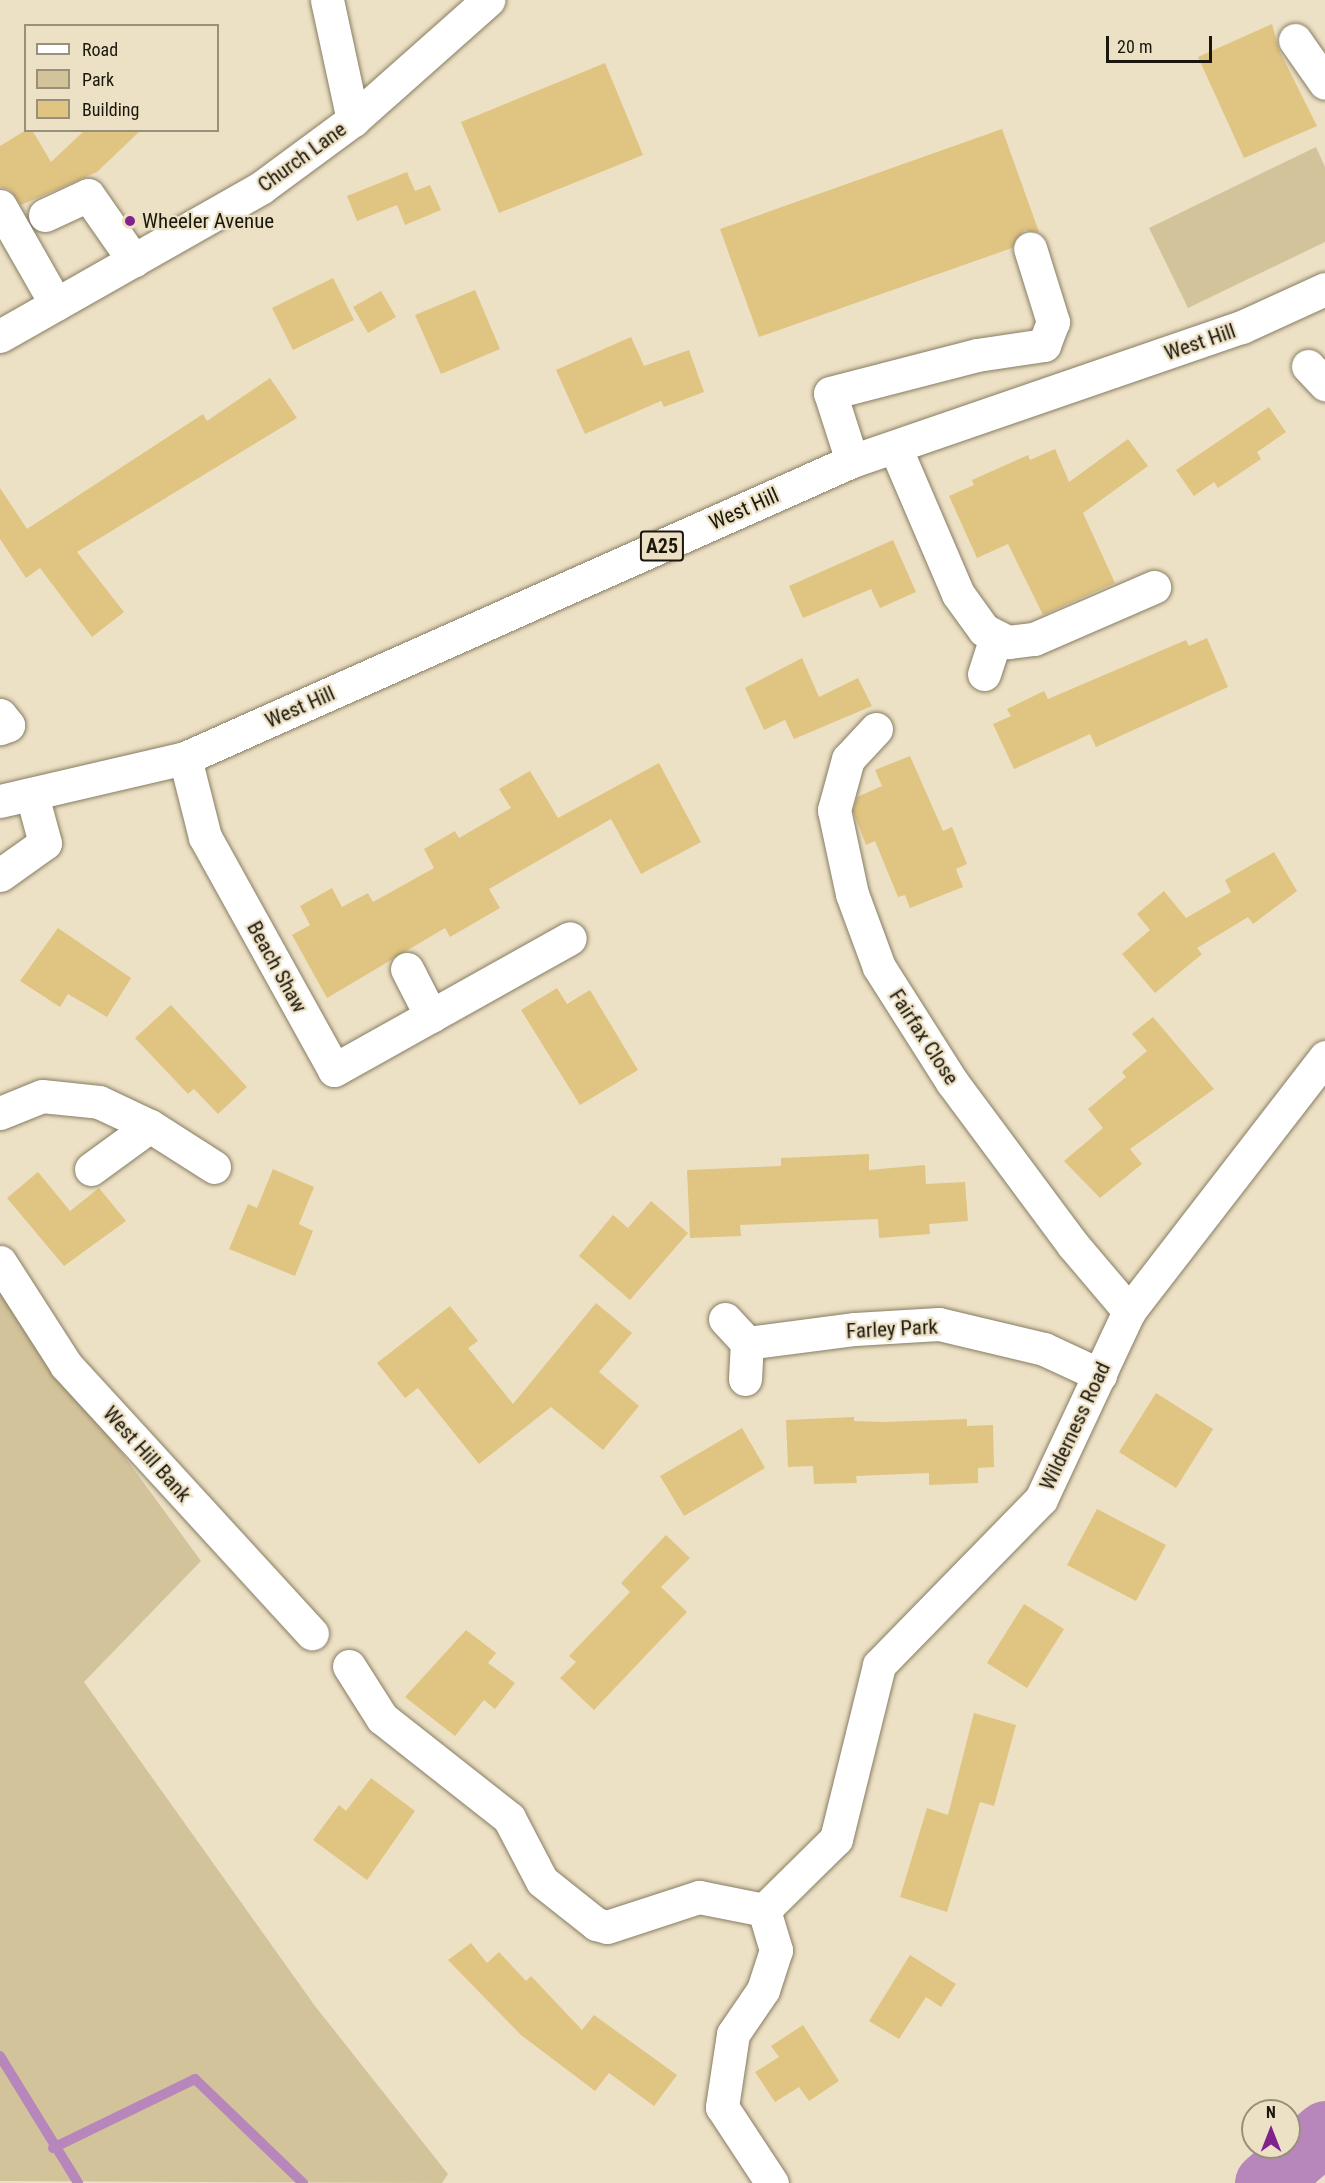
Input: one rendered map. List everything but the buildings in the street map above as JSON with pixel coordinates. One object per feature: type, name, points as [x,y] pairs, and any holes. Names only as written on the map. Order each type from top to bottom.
[{"type":"street","points":[[327,0],[353,120]]},
{"type":"street","name":"Church Lane","points":[[0,336],[262,187],[353,120],[488,0]]},
{"type":"street","points":[[1295,40],[1325,83]]},
{"type":"street","points":[[45,215],[88,195],[134,261]]},
{"type":"street","points":[[0,206],[56,304]]},
{"type":"street","points":[[852,461],[830,393],[977,356],[1044,345],[1053,322],[1030,248]]},
{"type":"street","name":"West Hill","points":[[0,801],[185,758],[852,461],[1242,327],[1325,288]]},
{"type":"street","points":[[895,447],[958,594],[984,630],[996,637],[1008,642],[1034,639],[1154,587]]},
{"type":"street","points":[[984,674],[996,637]]},
{"type":"street","points":[[0,715],[8,725],[0,728]]},
{"type":"street","name":"Fairfax Close","points":[[876,729],[848,759],[834,810],[852,894],[879,967],[952,1082],[1073,1245],[1129,1311]]},
{"type":"street","name":"Beach Shaw","points":[[185,758],[205,837],[334,1070],[570,938]]},
{"type":"street","points":[[0,875],[45,843],[32,795]]},
{"type":"street","points":[[407,969],[431,1016]]},
{"type":"street","name":"Wilderness Road","points":[[764,1910],[836,1839],[879,1665],[1041,1499],[1129,1311],[1325,1057]]},
{"type":"street","points":[[0,1113],[42,1096],[99,1102],[150,1126],[214,1167]]},
{"type":"street","points":[[91,1169],[150,1126]]},
{"type":"street","name":"West Hill Bank","points":[[0,1262],[66,1365],[312,1633]]},
{"type":"street","points":[[725,1319],[747,1343],[745,1379]]},
{"type":"street","name":"Farley Park","points":[[747,1343],[855,1329],[939,1324],[1044,1349],[1100,1375]]},
{"type":"street","points":[[349,1666],[382,1718],[509,1818],[542,1881],[596,1924],[608,1927],[699,1897],[764,1910],[776,1950],[763,1990],[733,2034],[723,2107],[772,2183]]},
{"type":"green space","points":[[1316,147],[1325,167],[1325,242],[1188,308],[1149,228]]},
{"type":"green space","points":[[0,1287],[201,1561],[84,1682],[315,2006],[448,2174],[442,2183],[0,2181]]},
{"type":"waterway","points":[[0,2056],[78,2183]]},
{"type":"waterway","points":[[53,2148],[195,2079],[303,2183]]},
{"type":"waterway","points":[[1266,2183],[1325,2132]]},
{"type":"place","name":"Wheeler Avenue","points":[[130,221]]}]
